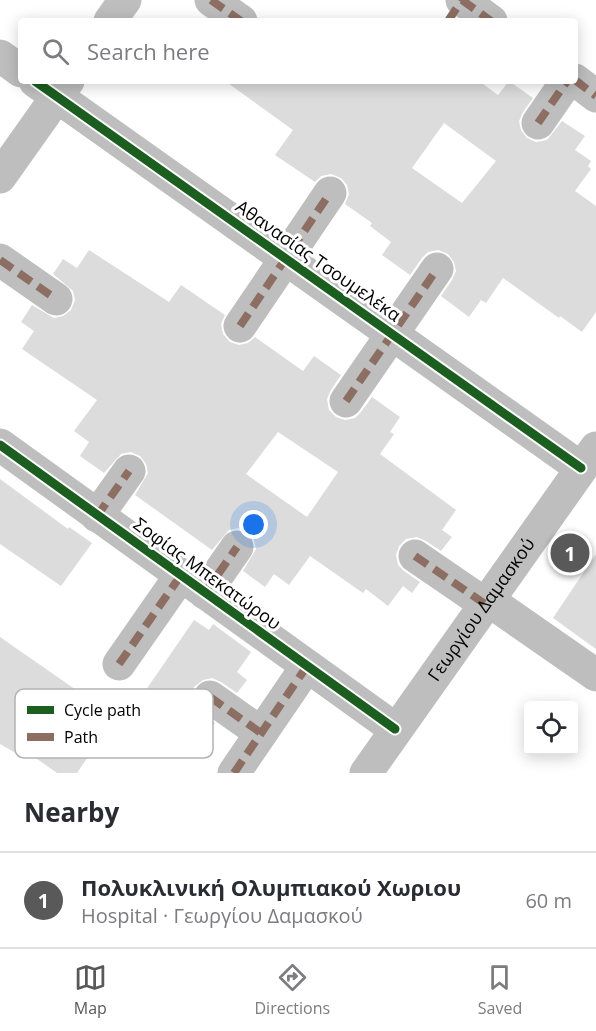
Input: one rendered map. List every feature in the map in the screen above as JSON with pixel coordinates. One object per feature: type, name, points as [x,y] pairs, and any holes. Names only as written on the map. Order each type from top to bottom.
[{"type":"street","points":[[112,18],[125,0]]},
{"type":"street","points":[[211,0],[237,18]]},
{"type":"street","points":[[0,56],[18,69]]},
{"type":"street","points":[[578,82],[596,96]]},
{"type":"street","points":[[538,123],[565,84]]},
{"type":"street","points":[[0,177],[53,86]]},
{"type":"street","name":"Αθανασίας Τσουμελέκα","points":[[53,86],[286,259],[392,334],[589,458]]},
{"type":"street","points":[[240,326],[330,193]]},
{"type":"street","points":[[0,260],[56,299]]},
{"type":"street","points":[[346,400],[437,269]]},
{"type":"street","name":"Σοφίας Μπεκατώρου","points":[[0,445],[395,729]]},
{"type":"street","name":"Γεωργίου Δαμασκού","points":[[366,773],[589,458]]},
{"type":"street","points":[[97,516],[129,471]]},
{"type":"street","points":[[120,664],[193,584],[237,547]]},
{"type":"street","points":[[415,556],[596,675]]},
{"type":"street","points":[[234,773],[307,666]]},
{"type":"street","points":[[213,699],[261,733]]},
{"type":"building","points":[[229,84],[483,84],[498,95],[507,84],[513,84],[533,98],[519,121],[521,130],[527,138],[536,142],[547,140],[562,121],[585,136],[575,150],[591,161],[588,166],[591,169],[575,191],[596,206],[596,312],[582,332],[503,278],[486,303],[481,300],[469,317],[441,296],[456,271],[454,262],[448,254],[438,250],[428,252],[410,275],[382,255],[391,242],[370,226],[372,223],[345,204],[349,194],[347,185],[341,178],[331,174],[321,176],[315,182],[275,155],[293,130]],"holes":[[[444,123],[496,161],[462,203],[412,168]]]},
{"type":"building","points":[[89,250],[169,302],[181,285],[225,315],[221,324],[223,334],[230,342],[239,345],[248,343],[255,337],[303,371],[314,356],[341,375],[327,399],[329,410],[336,417],[345,420],[355,418],[372,397],[400,417],[390,432],[394,434],[380,454],[456,510],[442,530],[452,537],[441,551],[417,537],[406,539],[399,546],[396,555],[398,565],[420,582],[412,593],[403,586],[388,606],[366,589],[363,593],[310,556],[289,585],[274,574],[265,587],[243,571],[256,549],[254,540],[248,532],[239,528],[229,530],[212,550],[135,495],[148,473],[146,464],[140,456],[131,452],[121,454],[104,473],[80,456],[89,442],[74,431],[97,400],[22,349],[34,331],[21,322],[32,305],[54,318],[63,316],[71,310],[75,300],[73,291],[53,274],[63,259],[77,268]],"holes":[[[278,432],[338,472],[307,517],[246,474]]]},
{"type":"building","points":[[0,479],[68,529],[69,527],[92,543],[61,586],[0,544]]},
{"type":"building","points":[[596,554],[596,649],[553,618]]},
{"type":"building","points":[[194,620],[209,630],[213,624],[251,652],[237,672],[247,680],[237,693],[212,678],[203,680],[193,689],[147,689]]},
{"type":"building","points":[[0,637],[75,689],[15,689],[15,753],[0,744]]},
{"type":"building","points":[[36,758],[87,758],[77,773],[57,773]]},
{"type":"marked path","points":[[211,0],[237,18]]},
{"type":"marked path","points":[[462,0],[487,18]]},
{"type":"marked path","points":[[450,18],[462,0]]},
{"type":"marked path","points":[[578,82],[596,96]]},
{"type":"marked path","points":[[538,123],[565,84]]},
{"type":"marked path","points":[[240,326],[330,193]]},
{"type":"marked path","points":[[0,260],[56,299]]},
{"type":"marked path","points":[[346,401],[437,269]]},
{"type":"marked path","points":[[97,516],[129,471]]},
{"type":"marked path","points":[[205,593],[237,547]]},
{"type":"marked path","points":[[415,556],[485,604]]},
{"type":"marked path","points":[[119,664],[181,575]]},
{"type":"marked path","points":[[234,773],[307,666]]},
{"type":"marked path","points":[[213,699],[261,733]]},
{"type":"cycle path","points":[[39,84],[581,468]]},
{"type":"cycle path","points":[[0,445],[395,729]]},
{"type":"place","name":"Πολυκλινική Ολυμπιακού Χωριου","points":[[570,553]]}]
